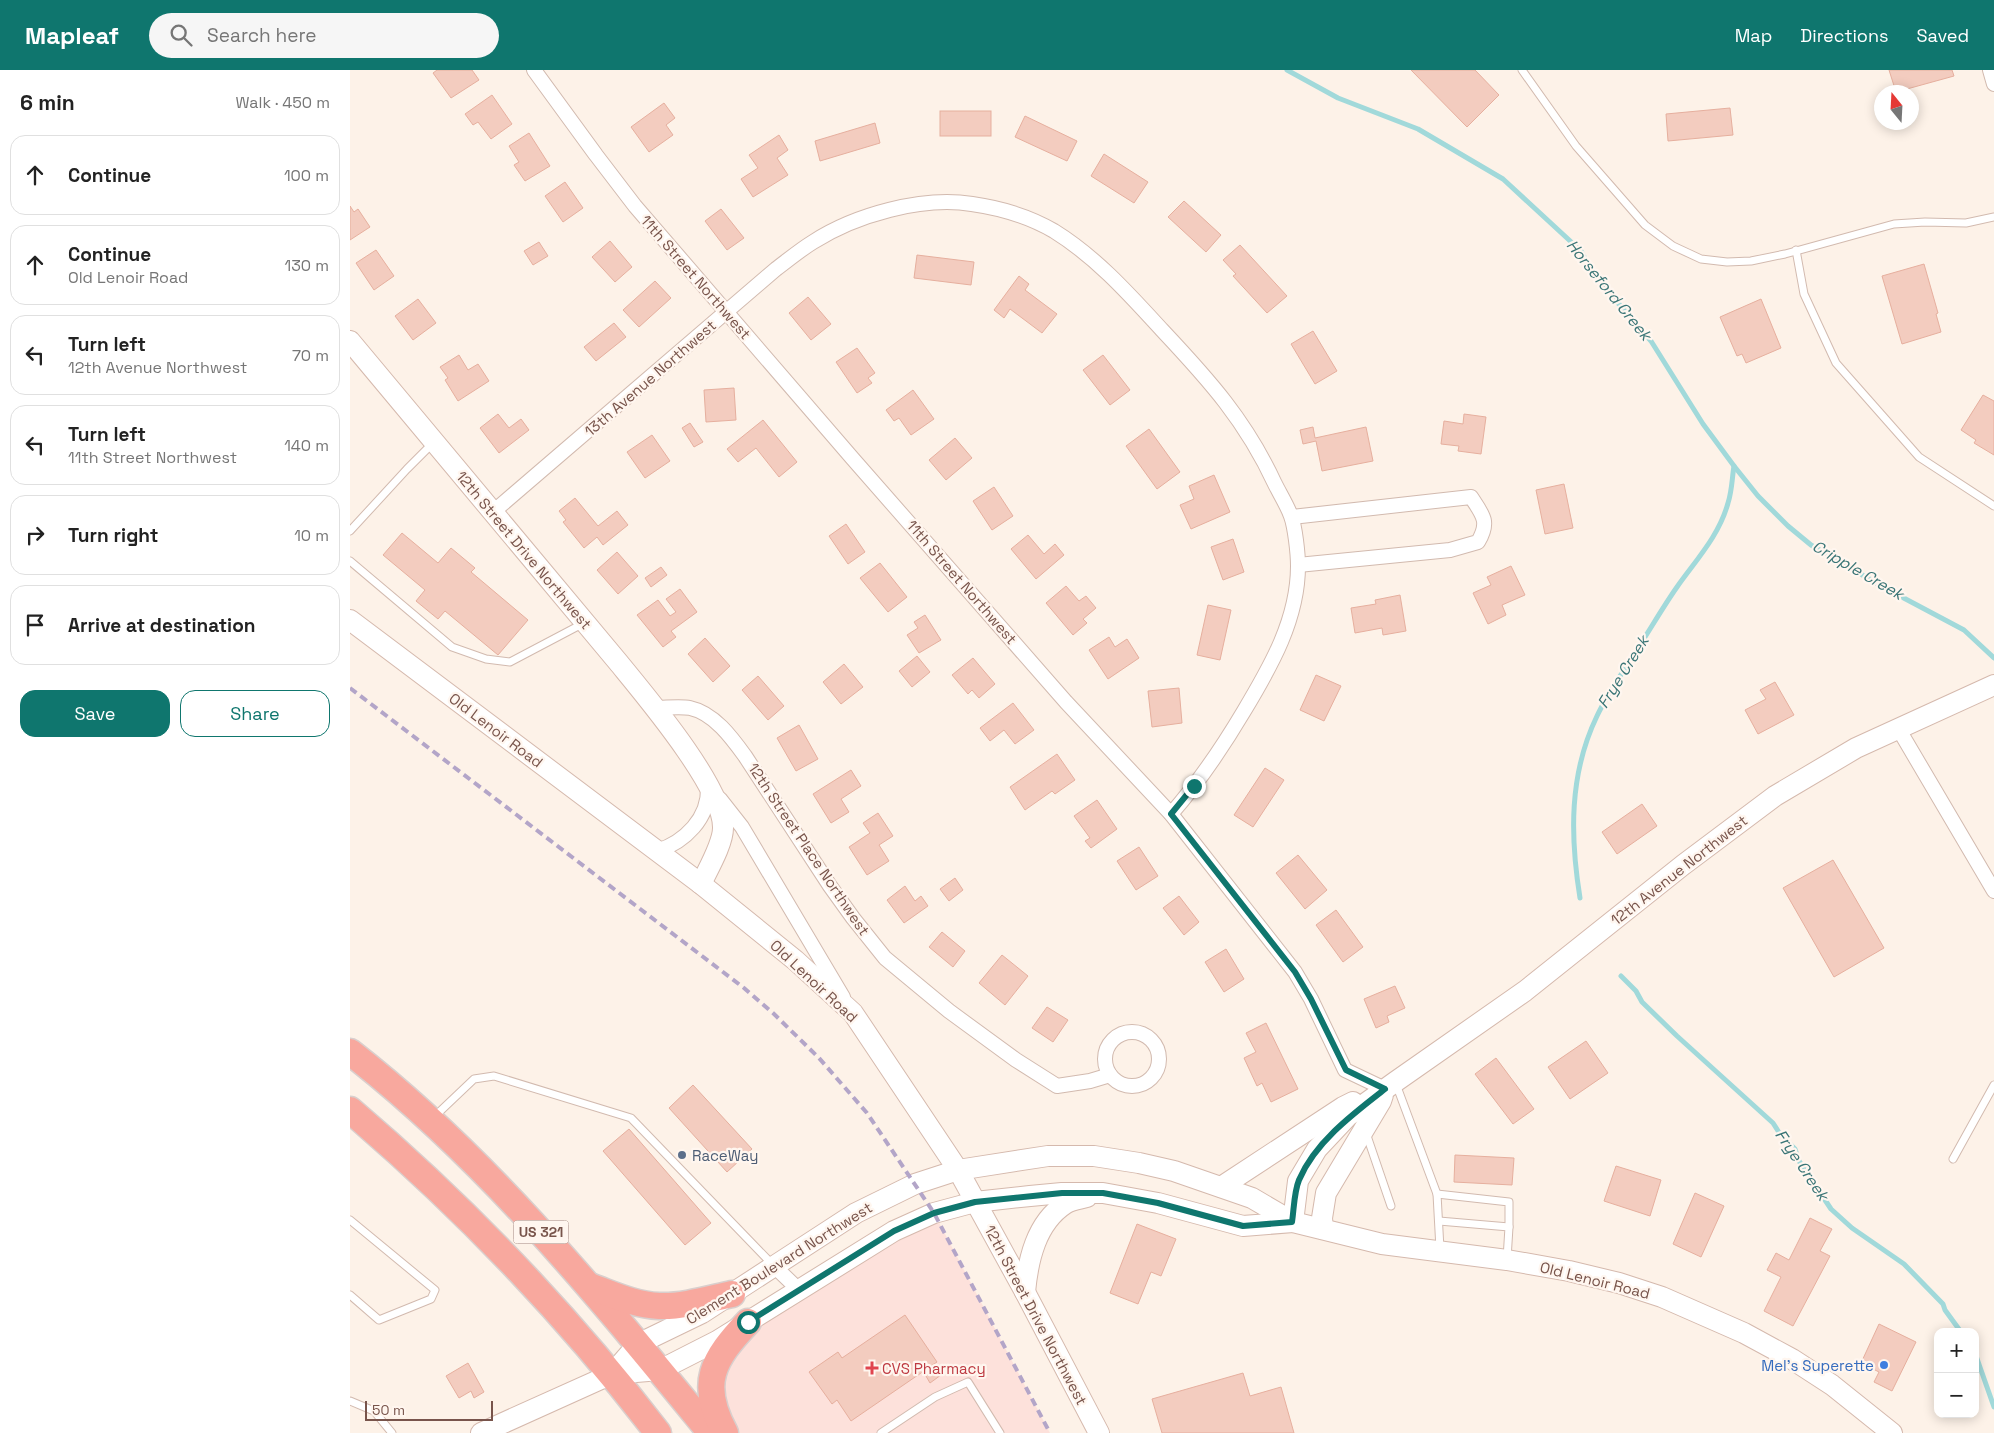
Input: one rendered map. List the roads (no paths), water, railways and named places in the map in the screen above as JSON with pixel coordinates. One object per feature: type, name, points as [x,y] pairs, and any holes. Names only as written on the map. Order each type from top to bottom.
[{"type":"highway","name":"US 321","points":[[350,1052],[430,1121],[511,1200],[590,1286],[711,1433]]},
{"type":"highway","name":"US 321","points":[[350,1110],[403,1155],[476,1225],[546,1297],[612,1374],[658,1433]]},
{"type":"highway","points":[[590,1286],[626,1300],[660,1306],[694,1302],[732,1294]]},
{"type":"highway","points":[[725,1433],[718,1421],[710,1394],[713,1368],[725,1346],[748,1322]]},
{"type":"main road","name":"12th Street Drive Northwest","points":[[350,341],[655,708],[699,770]]},
{"type":"main road","name":"Old Lenoir Road","points":[[350,620],[658,851],[795,960],[853,1013],[958,1170],[1048,1156],[1094,1156],[1139,1163],[1174,1171],[1252,1198],[1292,1222]]},
{"type":"main road","name":"12th Avenue Northwest","points":[[1292,1222],[1298,1180],[1318,1150],[1348,1116],[1525,991],[1683,865],[1775,796],[1824,766],[1898,728],[1994,685]]},
{"type":"main road","points":[[699,770],[717,804],[722,816],[724,829],[701,884]]},
{"type":"main road","name":"12th Avenue Northwest","points":[[1323,1229],[1322,1218],[1326,1193],[1390,1085]]},
{"type":"main road","name":"12th Avenue Northwest","points":[[1221,1187],[1343,1107],[1390,1085]]},
{"type":"main road","name":"12th Street Drive Northwest","points":[[958,1170],[1099,1433]]},
{"type":"main road","name":"Clement Boulevard Northwest","points":[[612,1374],[638,1344],[702,1313],[856,1213],[916,1184],[958,1170]]},
{"type":"main road","name":"Old Lenoir Road","points":[[975,1202],[1062,1193],[1103,1193],[1158,1203],[1243,1226],[1292,1222],[1382,1244],[1440,1253],[1507,1260],[1569,1271],[1619,1283],[1662,1297],[1704,1314],[1792,1359],[1832,1385],[1892,1433]]},
{"type":"main road","points":[[1025,1292],[1027,1270],[1032,1250],[1049,1218],[1065,1203],[1103,1193]]},
{"type":"main road","name":"Clement Boulevard Northwest","points":[[481,1433],[612,1374],[660,1370],[717,1341],[894,1231],[934,1213],[975,1202]]},
{"type":"street","points":[[1990,70],[1994,84]]},
{"type":"street","name":"11th Street Northwest","points":[[538,71],[596,155],[636,206],[1066,702],[1171,814],[1295,972],[1311,999],[1346,1070],[1390,1085]]},
{"type":"street","name":"13th Avenue Northwest","points":[[493,512],[776,269],[812,242],[845,224],[884,212],[918,204],[971,203],[1002,210],[1054,232],[1101,266],[1211,383],[1248,432],[1292,517]]},
{"type":"street","points":[[1171,814],[1216,757],[1270,668],[1289,623],[1298,565],[1292,517],[1472,497],[1484,519],[1484,532],[1478,542],[1450,550],[1298,565]]},
{"type":"street","name":"12th Street Place Northwest","points":[[655,708],[691,708],[709,717],[728,733],[746,756],[853,918],[885,958],[921,989],[1016,1060],[1057,1086],[1090,1081],[1110,1075]]},
{"type":"street","points":[[1898,728],[1994,891]]},
{"type":"street","points":[[658,851],[684,837],[702,817],[708,801],[707,786],[699,770]]},
{"type":"street","name":"12th Street Drive Northwest","points":[[699,770],[742,827],[853,1013]]},
{"type":"street","points":[[774,1266],[799,1290]]},
{"type":"lane","points":[[1522,70],[1576,146],[1645,225],[1674,246],[1702,259],[1727,262],[1751,261],[1894,224],[1925,222],[1966,223],[1994,217]]},
{"type":"lane","points":[[1796,250],[1804,294],[1836,363],[1919,457],[1994,506]]},
{"type":"lane","points":[[350,531],[433,443]]},
{"type":"lane","points":[[350,561],[452,647],[486,658],[510,662],[585,622]]},
{"type":"lane","points":[[430,1121],[474,1079],[494,1076],[631,1118],[774,1266]]},
{"type":"lane","points":[[1390,1085],[1437,1194],[1440,1253]]},
{"type":"lane","points":[[1953,1159],[1994,1085]]},
{"type":"lane","points":[[1364,1128],[1391,1206]]},
{"type":"lane","points":[[1437,1194],[1508,1202],[1507,1260]]},
{"type":"lane","points":[[350,1220],[435,1290],[431,1298],[379,1320],[350,1295]]},
{"type":"lane","points":[[1439,1221],[1509,1227]]},
{"type":"lane","points":[[881,1433],[935,1397],[968,1382],[1000,1433]]},
{"type":"lane","points":[[350,1401],[374,1411],[392,1433]]},
{"type":"waterway","name":"Horseford Creek","points":[[1287,70],[1338,98],[1418,129],[1503,179],[1581,251],[1592,272],[1616,297],[1618,303],[1651,341],[1703,424],[1734,466],[1758,496],[1788,526],[1811,545],[1883,587],[1964,630],[1994,658]]},
{"type":"waterway","name":"Frye Creek","points":[[1580,898],[1574,852],[1574,806],[1581,760],[1588,738],[1601,707],[1611,690],[1719,526],[1729,498],[1734,466]]},
{"type":"waterway","name":"Frye Creek","points":[[1621,976],[1636,991],[1642,1002],[1677,1036],[1773,1123],[1780,1134],[1795,1149],[1799,1161],[1831,1209],[1852,1228],[1904,1264],[1943,1304],[1945,1310],[1958,1328]]},
{"type":"waterway","name":"Frye Creek","points":[[1979,1364],[1994,1407]]},
{"type":"railway","points":[[350,688],[744,988],[773,1013],[819,1058],[867,1113],[934,1213],[1050,1433]]},
{"type":"place","name":"RaceWay","points":[[682,1155]]},
{"type":"place","name":"Mel's Superette","points":[[1884,1365]]},
{"type":"place","name":"CVS Pharmacy","points":[[872,1368]]},
{"type":"water label","name":"Cripple Creek","points":[[1858,570]]}]
